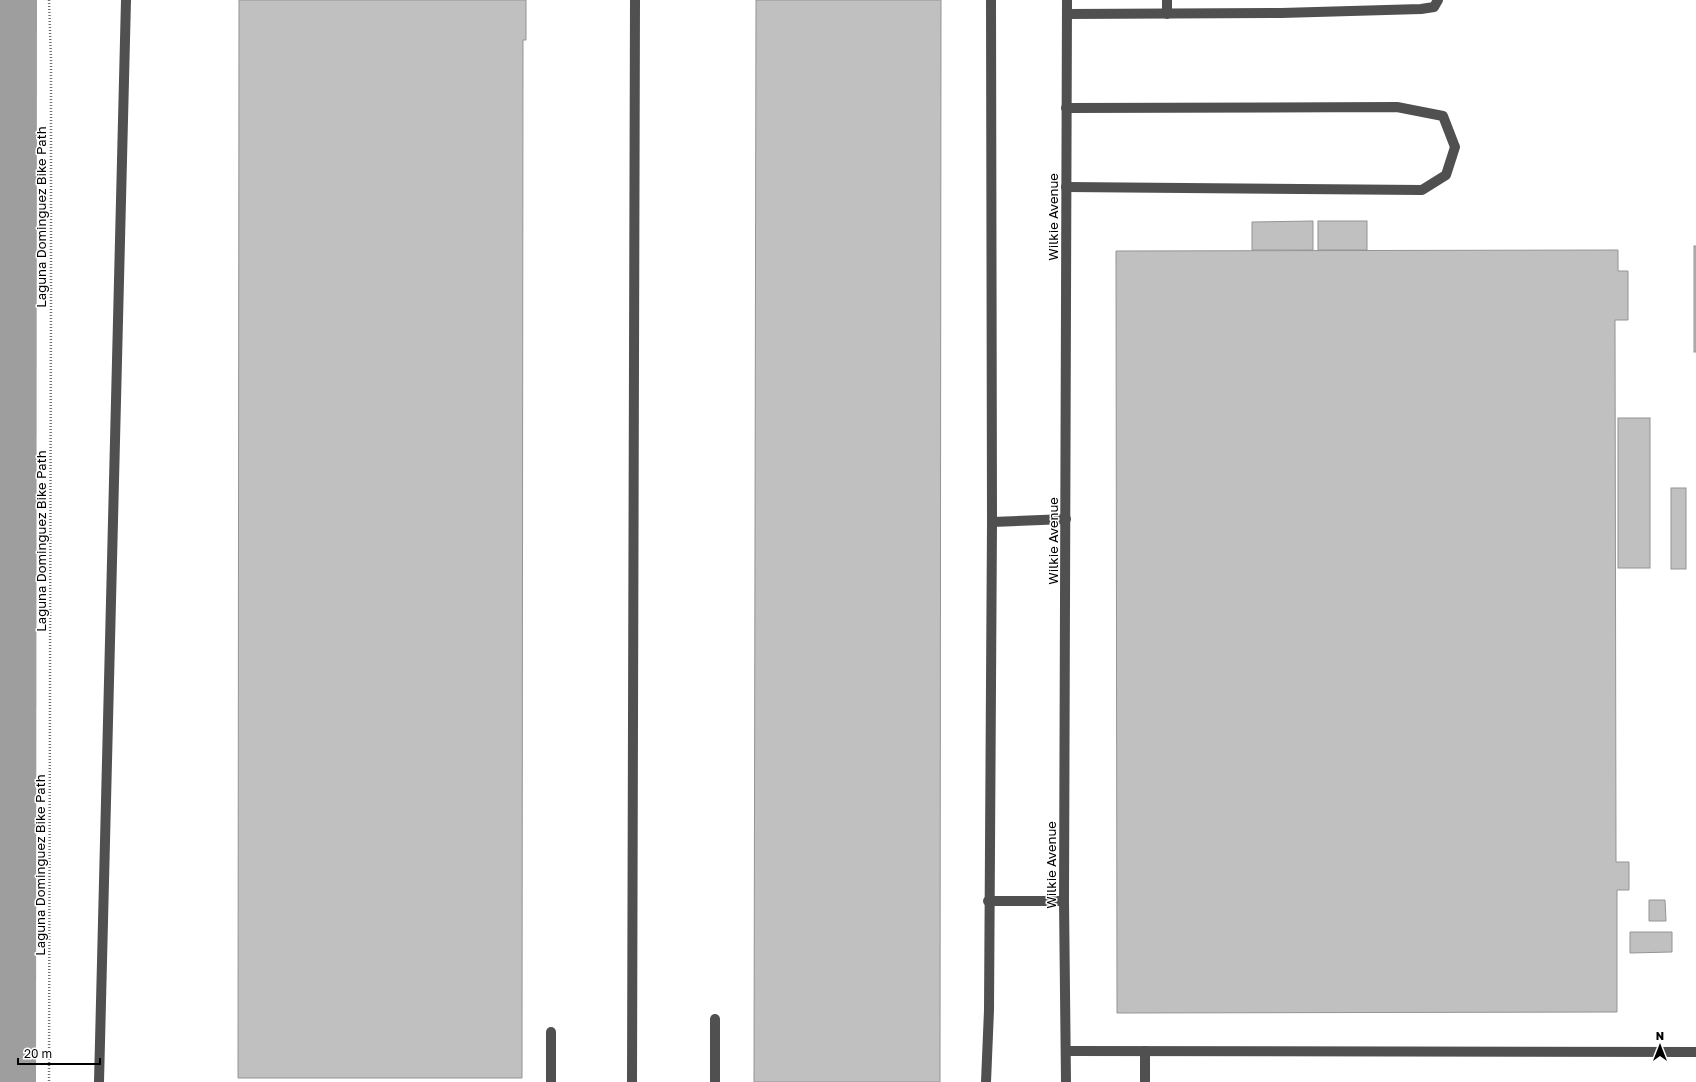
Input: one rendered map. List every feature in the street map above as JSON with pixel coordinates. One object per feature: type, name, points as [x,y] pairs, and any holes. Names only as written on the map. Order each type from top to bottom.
[{"type":"street","points":[[99,1080],[126,0]]},
{"type":"street","points":[[632,1082],[635,0]]},
{"type":"street","points":[[986,1082],[989,1010],[988,901],[992,522],[991,0]]},
{"type":"street","name":"Wilkie Avenue","points":[[1066,1082],[1064,901],[1067,0]]},
{"type":"street","points":[[1167,0],[1167,14]]},
{"type":"street","points":[[1067,14],[1167,14],[1420,9],[1434,7],[1438,0]]},
{"type":"street","points":[[1066,108],[1397,107],[1443,116],[1455,147],[1446,175],[1422,190],[1066,187]]},
{"type":"street","points":[[992,522],[1066,519]]},
{"type":"street","points":[[988,901],[1064,901]]},
{"type":"street","points":[[715,1019],[715,1082]]},
{"type":"street","points":[[551,1082],[552,1032]]},
{"type":"street","points":[[1066,1051],[1696,1052]]},
{"type":"street","points":[[1145,1051],[1145,1082]]},
{"type":"path","name":"Laguna Dominguez Bike Path","points":[[49,0],[52,284],[49,1082]]},
{"type":"shaded area","points":[[0,0],[37,0],[36,1082],[0,1082]]},
{"type":"building","points":[[239,0],[526,0],[526,40],[523,40],[522,1078],[238,1078]]},
{"type":"building","points":[[756,0],[941,0],[940,1082],[754,1082]]},
{"type":"building","points":[[1313,221],[1313,250],[1252,250],[1252,222]]},
{"type":"building","points":[[1318,221],[1367,221],[1367,250],[1318,250]]},
{"type":"building","points":[[1694,246],[1696,246],[1696,352],[1694,352]]},
{"type":"building","points":[[1618,250],[1618,271],[1628,271],[1628,320],[1615,320],[1616,862],[1629,862],[1629,890],[1617,890],[1617,1012],[1117,1013],[1116,251]]},
{"type":"building","points":[[1618,418],[1650,418],[1650,568],[1618,568]]},
{"type":"building","points":[[1671,488],[1686,488],[1686,569],[1671,569]]},
{"type":"building","points":[[1649,900],[1665,900],[1666,921],[1649,921]]},
{"type":"building","points":[[1630,932],[1672,932],[1672,952],[1630,953]]}]
